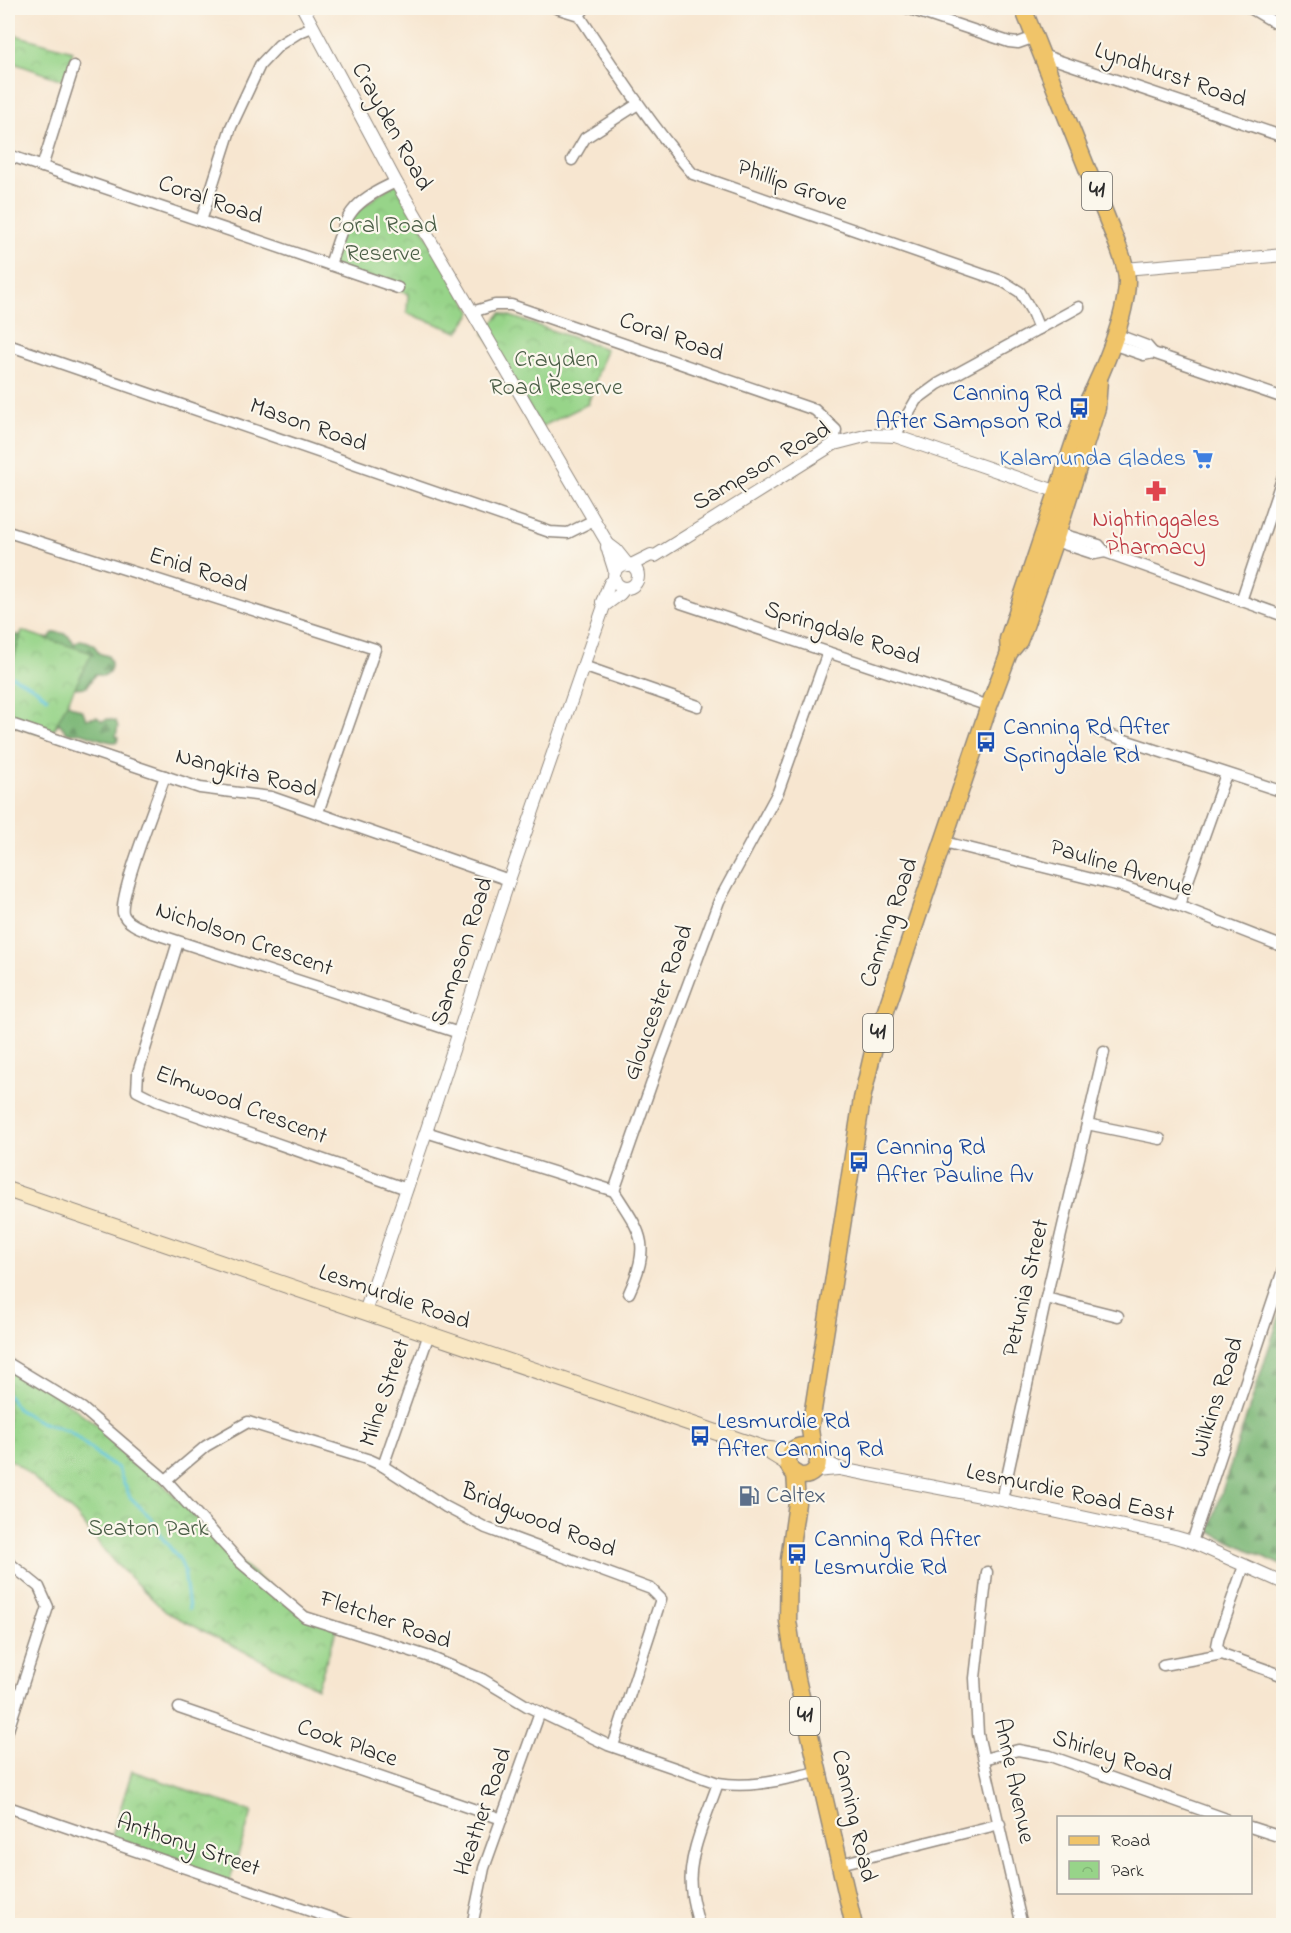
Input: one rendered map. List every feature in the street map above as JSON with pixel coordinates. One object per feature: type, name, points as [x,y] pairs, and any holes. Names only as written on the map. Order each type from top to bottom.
[{"type":"main road","name":"Canning Road","points":[[854,1926],[797,1679],[788,1621],[789,1560],[868,1072],[875,1043],[1009,652],[1008,639],[1052,535],[1087,403],[1099,380],[1113,339],[1125,297],[1127,281],[1102,203],[1023,8]]},
{"type":"main road","name":"Lesmurdie Road","points":[[8,1190],[804,1461]]},
{"type":"street","name":"Crayden Road","points":[[303,8],[396,182],[472,312],[608,544],[629,565]]},
{"type":"street","points":[[556,8],[582,11]]},
{"type":"street","points":[[907,8],[1009,42],[1018,43],[1035,38]]},
{"type":"street","points":[[1250,8],[1284,28]]},
{"type":"street","name":"Phillip Grove","points":[[582,11],[638,105],[693,174],[1004,282],[1020,292],[1039,328]]},
{"type":"street","points":[[201,221],[231,127],[260,65],[279,45],[312,27]]},
{"type":"street","name":"Lyndhurst Road","points":[[1042,55],[1284,137]]},
{"type":"street","points":[[42,166],[74,66]]},
{"type":"street","points":[[572,160],[585,138],[638,105]]},
{"type":"street","name":"Coral Road","points":[[8,155],[398,288]]},
{"type":"street","points":[[330,265],[345,220],[356,205],[372,192],[396,182]]},
{"type":"street","points":[[1125,269],[1284,255]]},
{"type":"street","name":"Coral Road","points":[[472,312],[495,304],[511,305],[815,410],[836,430],[834,444]]},
{"type":"street","points":[[895,436],[916,400],[938,384],[1079,307]]},
{"type":"street","points":[[1113,339],[1144,355],[1153,353],[1284,398]]},
{"type":"street","name":"Mason Road","points":[[8,345],[550,532],[568,533],[594,520]]},
{"type":"street","name":"Sampson Road","points":[[638,577],[654,556],[834,444],[869,435],[895,436],[1062,494]]},
{"type":"street","points":[[1241,601],[1284,473]]},
{"type":"street","name":"Enid Road","points":[[8,532],[375,650],[318,812]]},
{"type":"street","points":[[1052,535],[1099,545],[1105,552],[1284,616]]},
{"type":"street","name":"Crayden Road","points":[[608,544],[615,576]]},
{"type":"street","name":"Sampson Road","points":[[629,565],[651,555],[654,556]]},
{"type":"street","points":[[604,606],[625,588],[635,584],[638,577],[637,571],[629,565],[620,566],[615,576],[619,586],[625,588]]},
{"type":"street","name":"Sampson Road","points":[[364,1312],[604,606],[602,602],[615,576]]},
{"type":"street","name":"Springdale Road","points":[[681,603],[989,706]]},
{"type":"street","name":"Gloucester Road","points":[[614,1191],[719,902],[778,792],[828,652]]},
{"type":"street","points":[[583,666],[698,706]]},
{"type":"street","name":"Nangkita Road","points":[[8,723],[200,788],[271,797],[509,880]]},
{"type":"street","points":[[1097,731],[1284,792]]},
{"type":"street","points":[[1179,906],[1226,774]]},
{"type":"street","name":"Nicholson Crescent","points":[[165,776],[125,891],[123,913],[128,922],[178,942],[459,1033]]},
{"type":"street","name":"Pauline Avenue","points":[[944,842],[1124,887],[1284,946]]},
{"type":"street","name":"Elmwood Crescent","points":[[178,942],[138,1072],[137,1091],[184,1112],[407,1189]]},
{"type":"street","name":"Petunia Street","points":[[1002,1500],[1046,1298],[1104,1052]]},
{"type":"street","points":[[1087,1124],[1160,1139]]},
{"type":"street","points":[[426,1132],[614,1191],[638,1228],[643,1250],[636,1278],[629,1293]]},
{"type":"street","name":"Wilkins Road","points":[[1191,1542],[1284,1267]]},
{"type":"street","points":[[1046,1298],[1118,1316]]},
{"type":"street","name":"Milne Street","points":[[383,1466],[429,1334]]},
{"type":"street","name":"Fletcher Road","points":[[8,1363],[82,1408],[166,1480],[240,1562],[305,1617],[369,1636],[440,1662],[482,1679],[540,1712],[613,1746],[718,1783],[736,1786],[752,1785],[817,1772]]},
{"type":"street","name":"Bridgwood Road","points":[[166,1480],[206,1446],[248,1422],[352,1453],[383,1466],[471,1521],[651,1589],[661,1599],[613,1746]]},
{"type":"street","name":"Lesmurdie Road East","points":[[804,1461],[1175,1537],[1284,1584]]},
{"type":"street","points":[[8,1562],[39,1587],[48,1607],[8,1730]]},
{"type":"street","points":[[1222,1654],[1217,1646],[1219,1636],[1244,1566]]},
{"type":"street","name":"Anne Avenue","points":[[987,1572],[975,1678],[978,1734],[1022,1926]]},
{"type":"street","points":[[1163,1665],[1222,1654],[1284,1676]]},
{"type":"street","name":"Cook Place","points":[[179,1708],[502,1819]]},
{"type":"street","name":"Heather Road","points":[[472,1926],[484,1868],[540,1712]]},
{"type":"street","name":"Shirley Road","points":[[984,1759],[1018,1750],[1050,1756],[1218,1816]]},
{"type":"street","points":[[699,1926],[690,1887],[691,1870],[694,1854],[718,1783]]},
{"type":"street","name":"Anthony Street","points":[[8,1807],[354,1926]]},
{"type":"street","points":[[840,1864],[1000,1824]]},
{"type":"street","points":[[1252,1827],[1284,1838]]},
{"type":"green space","points":[[8,33],[73,51],[65,81],[8,61]]},
{"type":"green space","name":"Coral Road Reserve","points":[[396,182],[472,312],[458,332],[407,313],[408,294],[330,265],[345,220]]},
{"type":"green space","name":"Crayden Road Reserve","points":[[501,313],[606,349],[588,404],[541,427],[484,333]]},
{"type":"green space","points":[[22,631],[92,653],[50,737],[8,723],[8,679]]},
{"type":"green space","points":[[53,633],[66,634],[74,644],[80,640],[89,642],[94,645],[98,653],[108,656],[111,662],[110,670],[103,676],[95,674],[87,687],[73,688],[67,698],[68,704],[83,711],[86,719],[97,717],[102,721],[108,719],[116,721],[117,742],[82,733],[67,733],[59,723],[49,734],[8,680],[8,636],[49,638]]},
{"type":"green space","points":[[1283,1305],[1283,1566],[1209,1531]]},
{"type":"green space","name":"Seaton Park","points":[[8,1363],[33,1378],[123,1444],[240,1562],[305,1617],[338,1627],[317,1688],[166,1612],[113,1561],[76,1515],[8,1458]]},
{"type":"green space","points":[[132,1771],[252,1812],[229,1883],[110,1842]]},
{"type":"waterway","points":[[8,674],[35,688],[47,698]]},
{"type":"waterway","points":[[8,1395],[17,1409],[40,1422],[69,1431],[108,1463],[117,1467],[130,1497],[151,1518],[160,1535],[179,1559],[184,1570],[189,1609]]},
{"type":"place","name":"Canning Rd After Sampson Rd","points":[[1079,408]]},
{"type":"place","name":"Kalamunda Glades","points":[[1203,459]]},
{"type":"place","name":"Nightinggales Pharmacy","points":[[1156,491]]},
{"type":"place","name":"Canning Rd After Springdale Rd","points":[[986,742]]},
{"type":"place","name":"Canning Rd After Pauline Av","points":[[859,1162]]},
{"type":"place","name":"Lesmurdie Rd After Canning Rd","points":[[700,1436]]},
{"type":"place","name":"Caltex","points":[[749,1496]]},
{"type":"place","name":"Canning Rd After Lesmurdie Rd","points":[[797,1554]]}]
